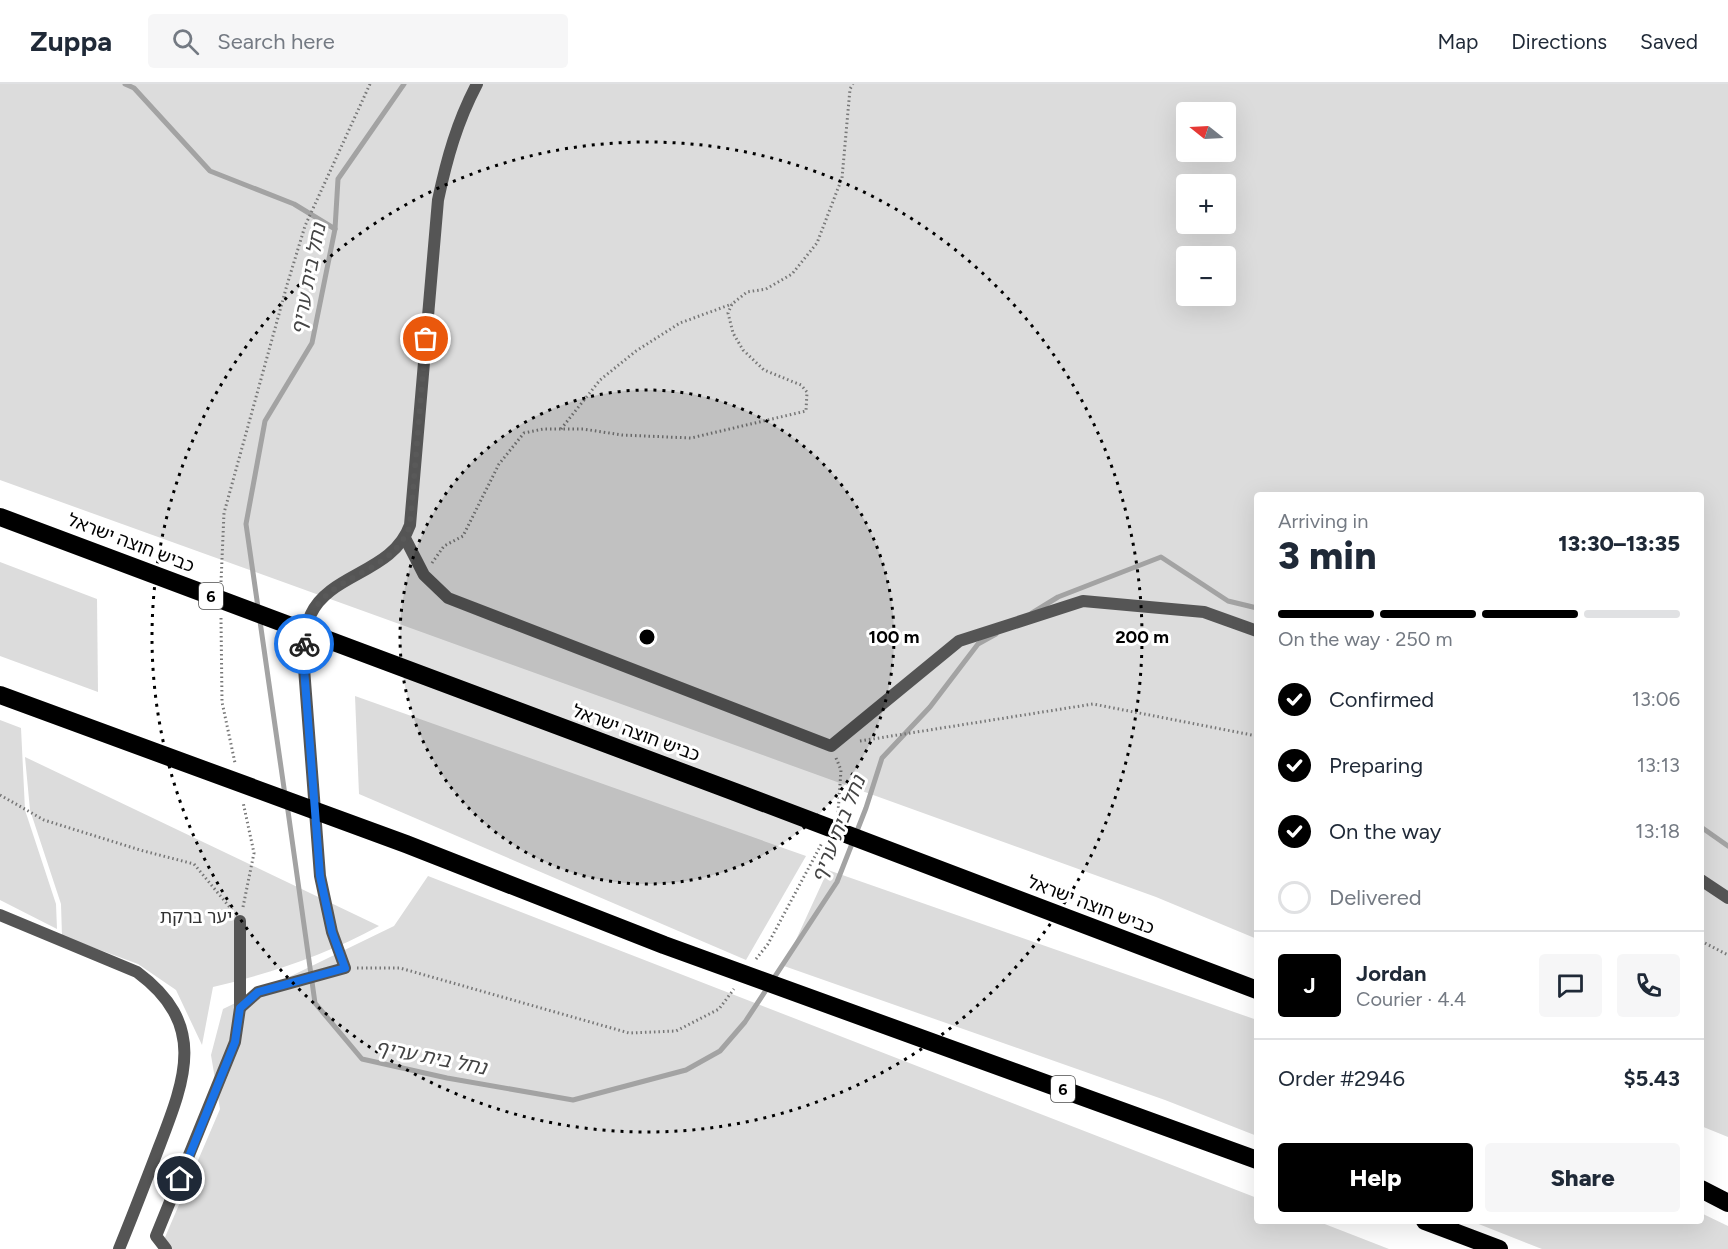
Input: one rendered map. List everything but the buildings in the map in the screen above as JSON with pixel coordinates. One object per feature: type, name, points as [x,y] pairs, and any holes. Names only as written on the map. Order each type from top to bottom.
[{"type":"highway","name":"כביש חוצה ישראל","points":[[3,518],[1254,989]]},
{"type":"highway","name":"6","points":[[0,695],[406,844],[664,945],[1254,1159]]},
{"type":"highway","points":[[1704,1191],[1728,1203]]},
{"type":"highway","points":[[1433,1224],[1499,1249]]},
{"type":"street","points":[[240,1008],[258,992],[345,968],[332,932],[320,876],[303,655],[305,631],[311,613],[322,597],[350,578],[379,564],[405,538],[410,525],[438,200],[448,153],[467,103],[477,84]]},
{"type":"street","points":[[405,538],[424,575],[448,598],[831,746],[959,640],[1083,601],[1204,612],[1254,630]]},
{"type":"street","points":[[1704,882],[1728,898]]},
{"type":"street","points":[[0,915],[137,972],[158,990],[177,1015],[180,1023],[185,1050],[182,1082],[176,1104],[119,1249]]},
{"type":"street","points":[[166,1249],[156,1236],[235,1042],[240,1008],[240,921]]},
{"type":"path","points":[[221,583],[224,513],[286,285],[305,226],[370,84]]},
{"type":"path","points":[[561,429],[600,380],[636,351],[681,323],[732,304],[747,292],[766,289],[792,274],[817,243],[842,178],[850,89],[853,84]]},
{"type":"path","points":[[424,575],[444,546],[463,536],[499,464],[524,433],[543,429],[583,429],[622,435],[691,438],[806,411],[807,392],[801,385],[765,370],[743,350],[733,333],[728,313],[732,304]]},
{"type":"path","points":[[221,618],[222,702],[237,772]]},
{"type":"path","points":[[831,746],[1094,704],[1254,735]]},
{"type":"path","points":[[0,795],[44,820],[194,864],[240,921]]},
{"type":"path","points":[[240,921],[254,853],[242,795]]},
{"type":"path","points":[[1704,943],[1728,956]]},
{"type":"green space","points":[[0,84],[1728,84],[1728,1137],[1704,1127],[1704,492],[1254,492],[1254,938],[1156,897],[0,480]]},
{"type":"green space","points":[[0,562],[97,599],[98,692],[0,656]]},
{"type":"green space","points":[[355,696],[806,856],[746,960],[359,794]]},
{"type":"green space","points":[[0,720],[21,728],[25,810],[56,904],[57,929],[0,900]]},
{"type":"green space","name":"יער ברקת","points":[[25,757],[379,926],[339,946],[298,962],[213,987],[202,1045],[176,990],[138,964],[62,936],[61,904],[30,810]]},
{"type":"green space","points":[[828,870],[1254,1019],[1254,1135],[1165,1100],[784,966]]},
{"type":"green space","points":[[428,876],[1254,1197],[1254,1224],[1325,1224],[1389,1249],[160,1249],[220,1109],[211,1055],[223,1009],[394,926]]},
{"type":"green space","points":[[1704,1214],[1728,1226],[1728,1249],[1542,1249],[1479,1224],[1704,1224]]},
{"type":"waterway","points":[[125,84],[134,88],[210,171],[294,204],[335,229]]},
{"type":"waterway","name":"נחל בית עריף","points":[[285,795],[246,524],[265,421],[312,343],[335,229],[338,179],[404,84]]},
{"type":"waterway","name":"נחל בית עריף","points":[[1032,613],[1058,597],[1161,557],[1228,601],[1254,607]]},
{"type":"waterway","name":"נחל בית עריף","points":[[287,804],[315,1003],[362,1059],[447,1078],[573,1100],[686,1070],[720,1051],[745,1022],[837,882],[866,808],[882,758],[930,707],[978,644],[996,634]]},
{"type":"waterway","name":"נחל בית עריף","points":[[1704,829],[1728,846]]},
{"type":"way so far","points":[[304,644],[305,631],[311,613],[322,597],[350,578],[379,564],[405,538],[410,525],[426,339]]},
{"type":"route","points":[[180,1179],[235,1042],[240,1008],[258,992],[345,968],[332,932],[320,876],[304,644]]}]
